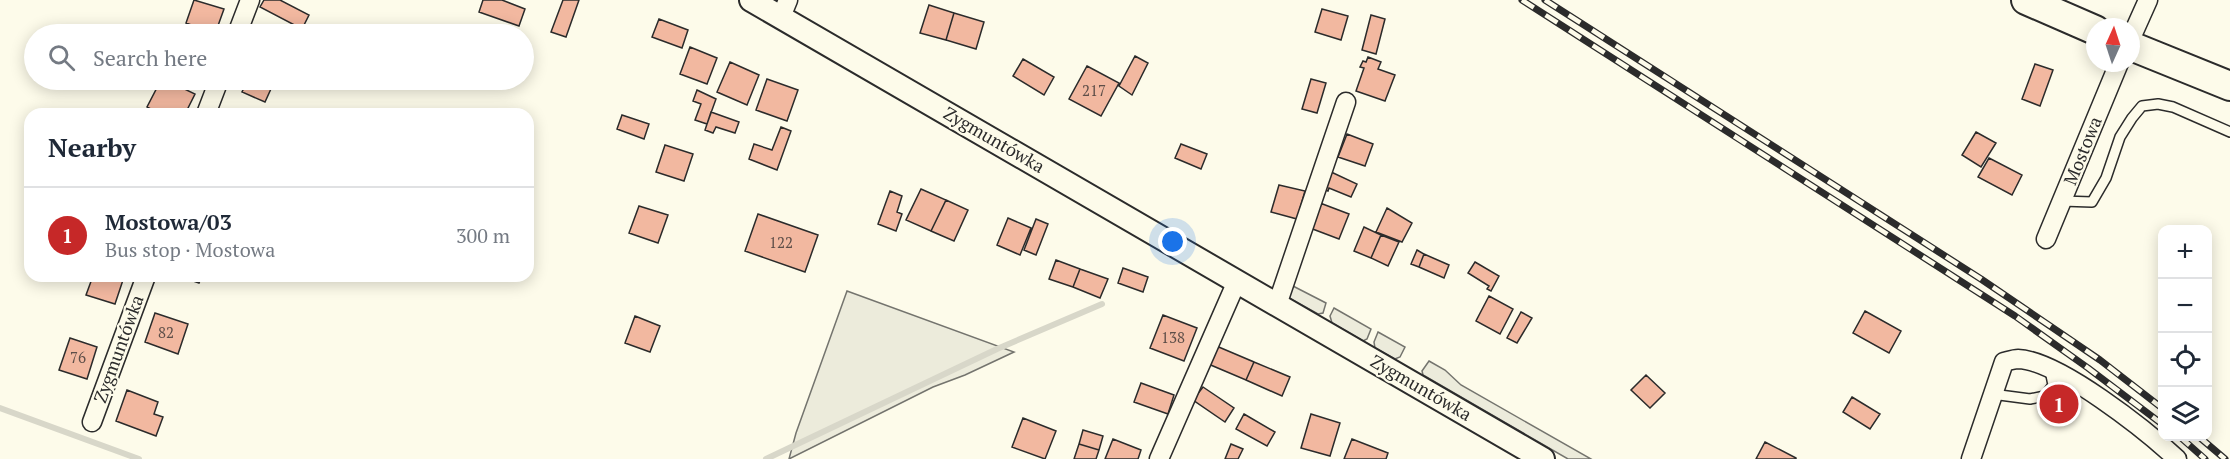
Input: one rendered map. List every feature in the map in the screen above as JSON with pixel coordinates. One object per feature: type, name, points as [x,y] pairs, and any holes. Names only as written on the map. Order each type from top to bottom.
[{"type":"main road","points":[[2026,0],[2086,26]]},
{"type":"main road","points":[[2140,50],[2230,86]]},
{"type":"street","points":[[241,24],[250,0]]},
{"type":"street","name":"Zygmuntówka","points":[[751,0],[784,8],[1277,305],[1543,459]]},
{"type":"street","points":[[2140,18],[2148,0]]},
{"type":"street","name":"Mostowa","points":[[2046,239],[2115,72]]},
{"type":"street","points":[[208,108],[215,90]]},
{"type":"street","points":[[1277,305],[1346,102]]},
{"type":"street","points":[[1159,459],[1237,281]]},
{"type":"street","name":"Zygmuntówka","points":[[92,422],[144,282]]},
{"type":"street","points":[[1971,459],[2004,362],[2018,359],[2050,370],[2100,398],[2176,459]]},
{"type":"lane","points":[[2062,201],[2092,202],[2106,178],[2120,137],[2142,106],[2158,104],[2173,107],[2230,132]]},
{"type":"lane","points":[[1992,394],[2030,399],[2045,396],[2053,385],[2050,370]]},
{"type":"shaded area","points":[[1291,285],[1326,303],[1323,313],[1318,314],[1289,298]]},
{"type":"shaded area","points":[[847,291],[1014,352],[933,387],[789,459],[796,433]]},
{"type":"shaded area","points":[[1334,308],[1371,329],[1367,339],[1363,341],[1332,323],[1330,316]]},
{"type":"shaded area","points":[[1378,332],[1405,347],[1400,357],[1395,359],[1375,348],[1374,342]]},
{"type":"shaded area","points":[[1429,361],[1445,370],[1461,385],[1591,459],[1568,459],[1423,375],[1422,371]]},
{"type":"building","points":[[194,0],[224,9],[219,24],[186,23]]},
{"type":"building","points":[[264,0],[280,0],[309,15],[304,24],[292,24],[260,7]]},
{"type":"building","points":[[483,0],[502,0],[525,9],[520,24],[513,24],[479,12]]},
{"type":"building","points":[[563,0],[579,0],[566,37],[551,32]]},
{"type":"building","points":[[929,5],[954,13],[946,40],[920,33]]},
{"type":"building","points":[[1322,9],[1348,16],[1341,40],[1315,32]]},
{"type":"building","points":[[954,13],[984,22],[976,49],[946,40]]},
{"type":"building","points":[[1371,15],[1385,19],[1376,54],[1362,50]]},
{"type":"building","points":[[659,19],[688,30],[682,48],[652,37]]},
{"type":"building","points":[[690,47],[717,58],[707,84],[680,74]]},
{"type":"building","points":[[1135,56],[1148,63],[1132,95],[1119,86]]},
{"type":"building","points":[[1368,57],[1381,62],[1378,69],[1395,75],[1385,101],[1356,91],[1364,68],[1360,67]]},
{"type":"building","points":[[1023,59],[1054,77],[1044,95],[1013,76]]},
{"type":"building","points":[[730,62],[759,75],[747,105],[717,92]]},
{"type":"building","points":[[2035,64],[2053,70],[2040,106],[2022,99]]},
{"type":"building","points":[[1087,66],[1119,83],[1101,116],[1069,99]]},
{"type":"building","points":[[767,79],[798,90],[787,121],[756,110]]},
{"type":"building","points":[[1311,79],[1326,83],[1317,113],[1302,109]]},
{"type":"building","points":[[156,90],[187,90],[195,94],[188,108],[147,107]]},
{"type":"building","points":[[243,90],[270,90],[265,102],[242,92]]},
{"type":"building","points":[[697,90],[716,99],[707,124],[695,120],[701,104],[693,101]]},
{"type":"building","points":[[711,112],[739,122],[735,133],[716,127],[713,133],[705,130]]},
{"type":"building","points":[[622,115],[649,124],[644,139],[617,129]]},
{"type":"building","points":[[781,127],[791,131],[777,170],[749,159],[754,144],[772,150]]},
{"type":"building","points":[[1976,132],[1996,143],[1981,167],[1962,155]]},
{"type":"building","points":[[1347,134],[1373,144],[1365,166],[1338,157]]},
{"type":"building","points":[[1181,144],[1207,154],[1201,169],[1175,158]]},
{"type":"building","points":[[665,145],[693,154],[684,181],[656,172]]},
{"type":"building","points":[[1989,158],[2022,175],[2012,195],[1978,177]]},
{"type":"building","points":[[1329,171],[1357,184],[1351,197],[1329,188],[1328,191],[1322,189]]},
{"type":"building","points":[[1279,185],[1305,191],[1297,219],[1271,212]]},
{"type":"building","points":[[921,189],[946,200],[931,231],[906,220]]},
{"type":"building","points":[[890,191],[902,196],[897,212],[902,214],[896,231],[878,224]]},
{"type":"building","points":[[946,200],[968,210],[954,241],[931,231]]},
{"type":"building","points":[[1320,203],[1349,214],[1339,239],[1310,228]]},
{"type":"building","points":[[639,206],[668,215],[658,243],[629,233]]},
{"type":"building","points":[[1387,208],[1412,223],[1402,242],[1376,232]]},
{"type":"building","points":[[758,214],[818,235],[805,272],[745,251]]},
{"type":"building","points":[[1008,218],[1031,228],[1020,255],[997,245]]},
{"type":"building","points":[[1036,219],[1048,224],[1036,255],[1024,250]]},
{"type":"building","points":[[1364,227],[1381,235],[1371,258],[1354,251]]},
{"type":"building","points":[[1381,235],[1399,242],[1388,266],[1371,258]]},
{"type":"building","points":[[1417,250],[1424,254],[1419,267],[1411,264]]},
{"type":"building","points":[[1424,254],[1449,265],[1444,278],[1419,267]]},
{"type":"building","points":[[1056,260],[1080,269],[1073,287],[1049,279]]},
{"type":"building","points":[[1475,262],[1499,276],[1491,291],[1487,289],[1489,286],[1468,273]]},
{"type":"building","points":[[1123,268],[1148,277],[1143,292],[1118,283]]},
{"type":"building","points":[[1080,269],[1108,279],[1100,298],[1073,287]]},
{"type":"building","points":[[91,282],[122,282],[115,304],[86,295]]},
{"type":"building","points":[[1489,296],[1513,309],[1500,334],[1476,321]]},
{"type":"building","points":[[1865,311],[1901,331],[1889,353],[1853,333]]},
{"type":"building","points":[[1521,312],[1532,318],[1517,343],[1507,338]]},
{"type":"building","points":[[155,313],[188,324],[178,354],[145,342]]},
{"type":"building","points":[[1163,315],[1197,328],[1184,361],[1150,348]]},
{"type":"building","points":[[635,316],[660,326],[650,352],[625,343]]},
{"type":"building","points":[[70,338],[97,347],[87,379],[59,370]]},
{"type":"building","points":[[1214,345],[1254,362],[1246,380],[1206,363]]},
{"type":"building","points":[[1254,362],[1290,377],[1282,396],[1246,380]]},
{"type":"building","points":[[1646,375],[1665,393],[1650,408],[1631,390]]},
{"type":"building","points":[[1141,383],[1174,395],[1168,414],[1134,402]]},
{"type":"building","points":[[1203,387],[1234,408],[1225,422],[1193,400]]},
{"type":"building","points":[[127,390],[158,402],[154,414],[163,417],[156,436],[116,421]]},
{"type":"building","points":[[1852,397],[1880,414],[1870,429],[1843,412]]},
{"type":"building","points":[[1244,414],[1275,432],[1267,446],[1236,429]]},
{"type":"building","points":[[1311,414],[1340,423],[1330,456],[1301,448]]},
{"type":"building","points":[[1023,418],[1056,431],[1045,459],[1012,447]]},
{"type":"building","points":[[1083,430],[1103,436],[1099,450],[1079,444]]},
{"type":"building","points":[[1113,439],[1141,450],[1138,459],[1105,459]]},
{"type":"building","points":[[1352,439],[1388,453],[1386,459],[1344,459]]},
{"type":"building","points":[[1765,442],[1796,458],[1796,459],[1756,459]]},
{"type":"building","points":[[1079,444],[1099,450],[1096,459],[1074,459]]},
{"type":"building","points":[[1231,444],[1243,449],[1238,459],[1225,459]]},
{"type":"waterway","points":[[766,459],[997,349],[1102,304]]},
{"type":"waterway","points":[[0,408],[139,459]]},
{"type":"railway","points":[[1522,0],[2015,316],[2158,421]]},
{"type":"railway","points":[[1545,0],[1981,279],[2100,360],[2158,405]]},
{"type":"railway","points":[[2185,441],[2205,459]]},
{"type":"railway","points":[[2204,441],[2225,459]]},
{"type":"place","name":"Mostowa/03","points":[[2059,404]]}]
